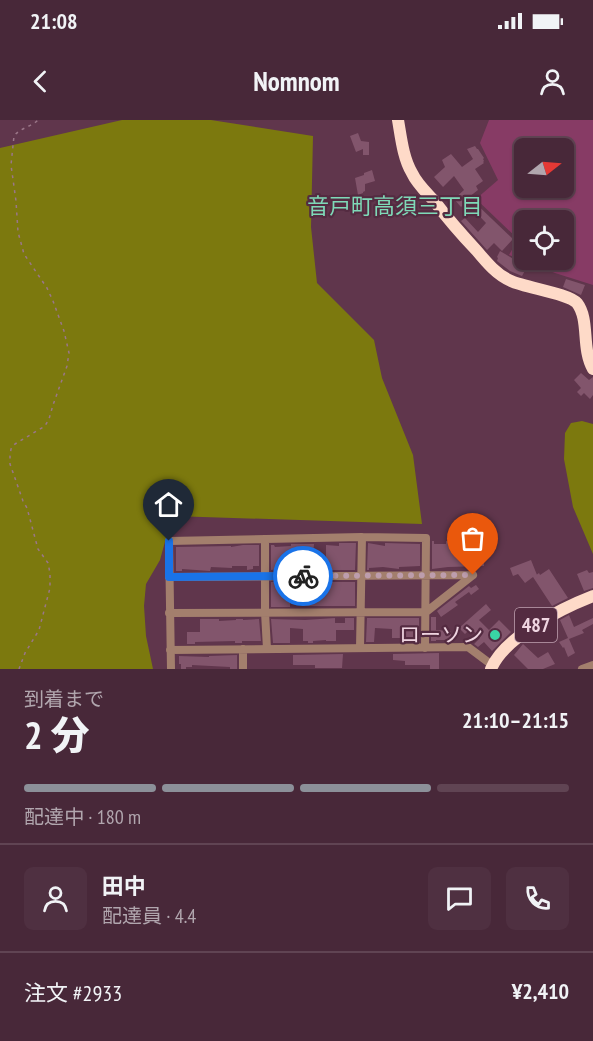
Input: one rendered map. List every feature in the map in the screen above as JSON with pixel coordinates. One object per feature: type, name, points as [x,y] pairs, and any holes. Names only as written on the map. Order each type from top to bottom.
[{"type":"highway","points":[[398,120],[404,153],[412,174],[457,230],[494,270],[511,281],[576,302],[582,313],[586,351],[593,369]]},
{"type":"highway","name":"487","points":[[492,667],[501,654],[523,633],[573,604],[593,596]]},
{"type":"street","points":[[360,648],[362,537]]},
{"type":"street","points":[[171,669],[169,541],[426,538],[425,648]]},
{"type":"street","points":[[265,539],[267,649]]},
{"type":"street","points":[[169,577],[473,575],[426,612],[169,613]]},
{"type":"street","points":[[170,650],[468,647],[492,667]]},
{"type":"street","points":[[243,649],[243,669]]},
{"type":"street","points":[[582,669],[593,665]]},
{"type":"path","points":[[19,669],[25,653],[39,630],[50,588],[50,573],[48,563],[38,549],[9,456],[15,444],[45,426],[67,366],[69,352],[53,301],[24,254],[18,232],[11,165],[14,136],[38,120]]},
{"type":"shaded area","points":[[122,120],[211,120],[313,136],[311,227],[317,283],[374,340],[382,378],[413,455],[422,524],[172,516],[160,560],[146,584],[144,606],[146,636],[153,669],[0,669],[0,148]]},
{"type":"shaded area","points":[[489,120],[593,120],[593,285],[547,270],[574,270],[574,210],[514,210],[514,235],[476,199],[498,180],[480,143]]},
{"type":"shaded area","points":[[514,246],[514,257],[509,255]]},
{"type":"shaded area","points":[[582,421],[593,424],[593,554],[573,507],[564,459],[565,433],[571,423]]},
{"type":"building","points":[[358,133],[361,141],[369,142],[369,155],[363,155],[363,149],[356,152],[350,136]]},
{"type":"building","points":[[475,146],[484,158],[484,163],[475,169],[483,181],[476,186],[478,190],[469,197],[513,239],[502,251],[494,243],[487,250],[461,221],[465,218],[478,232],[486,223],[466,202],[461,207],[454,199],[464,190],[454,176],[443,187],[434,177],[445,167],[442,160],[451,154],[462,167],[473,159],[467,149]]},
{"type":"building","points":[[372,170],[375,181],[365,184],[365,191],[358,195],[355,178]]},
{"type":"building","points":[[500,251],[514,259],[514,270],[525,270],[522,276],[510,271],[497,261]]},
{"type":"building","points":[[566,279],[585,285],[581,295],[563,287]]},
{"type":"building","points":[[581,373],[589,380],[593,377],[593,395],[590,399],[584,393],[581,396],[577,392],[581,388],[574,380]]},
{"type":"building","points":[[432,541],[434,544],[446,544],[446,541],[457,542],[457,557],[484,558],[484,566],[432,569]]},
{"type":"building","points":[[339,543],[356,543],[355,570],[328,570],[299,566],[271,570],[271,545],[275,547],[314,544],[313,557],[326,559],[326,545],[339,546]]},
{"type":"building","points":[[368,543],[385,546],[385,543],[420,544],[420,566],[399,567],[399,569],[369,568],[367,570]]},
{"type":"building","points":[[259,545],[259,566],[253,566],[253,569],[247,570],[247,566],[232,566],[232,568],[211,567],[210,571],[182,569],[182,571],[176,571],[176,547]]},
{"type":"building","points":[[531,560],[537,575],[549,569],[568,598],[552,606],[533,577],[525,583],[518,574],[513,576],[510,568]]},
{"type":"building","points":[[587,570],[589,573],[593,572],[593,588],[584,591],[577,574]]},
{"type":"building","points":[[271,582],[277,582],[277,586],[302,582],[301,597],[313,596],[315,582],[355,582],[355,606],[302,606],[303,602],[290,603],[290,607],[271,607]]},
{"type":"building","points":[[476,585],[479,589],[471,595],[469,592],[455,602],[458,605],[441,617],[437,611],[469,586],[471,588]]},
{"type":"building","points":[[486,604],[491,610],[479,620],[489,630],[499,620],[511,632],[492,651],[484,642],[478,647],[474,644],[480,638],[471,628],[465,634],[459,628]]},
{"type":"building","points":[[569,615],[574,627],[593,618],[593,624],[582,630],[584,633],[569,639],[575,653],[568,657],[559,642],[568,638],[560,620]]},
{"type":"building","points":[[431,617],[436,617],[436,630],[451,631],[451,640],[431,641]]},
{"type":"building","points":[[335,618],[335,623],[345,623],[345,618],[354,618],[354,630],[336,630],[336,641],[308,643],[308,641],[303,641],[303,629],[290,628],[290,643],[273,643],[271,619]]},
{"type":"building","points":[[367,618],[419,618],[419,641],[404,642],[404,638],[392,638],[392,629],[375,628],[374,642],[366,642]]},
{"type":"building","points":[[200,619],[219,619],[219,621],[259,619],[261,641],[187,644],[187,632],[200,632]]},
{"type":"building","points":[[523,644],[538,658],[548,652],[555,664],[543,669],[528,669],[514,655]]},
{"type":"building","points":[[439,653],[439,669],[430,669],[430,665],[405,665],[405,661],[393,660],[393,654]]},
{"type":"building","points":[[343,654],[342,668],[293,665],[293,655]]},
{"type":"building","points":[[237,655],[237,669],[192,665],[192,667],[181,669],[181,664],[179,664],[179,656]]},
{"type":"way so far","points":[[303,576],[473,575]]},
{"type":"place","name":"ローソン","points":[[495,635]]},
{"type":"district","name":"音戸町高須三丁目","points":[[395,206]]},
{"type":"route","points":[[169,541],[169,577],[303,576]]}]
